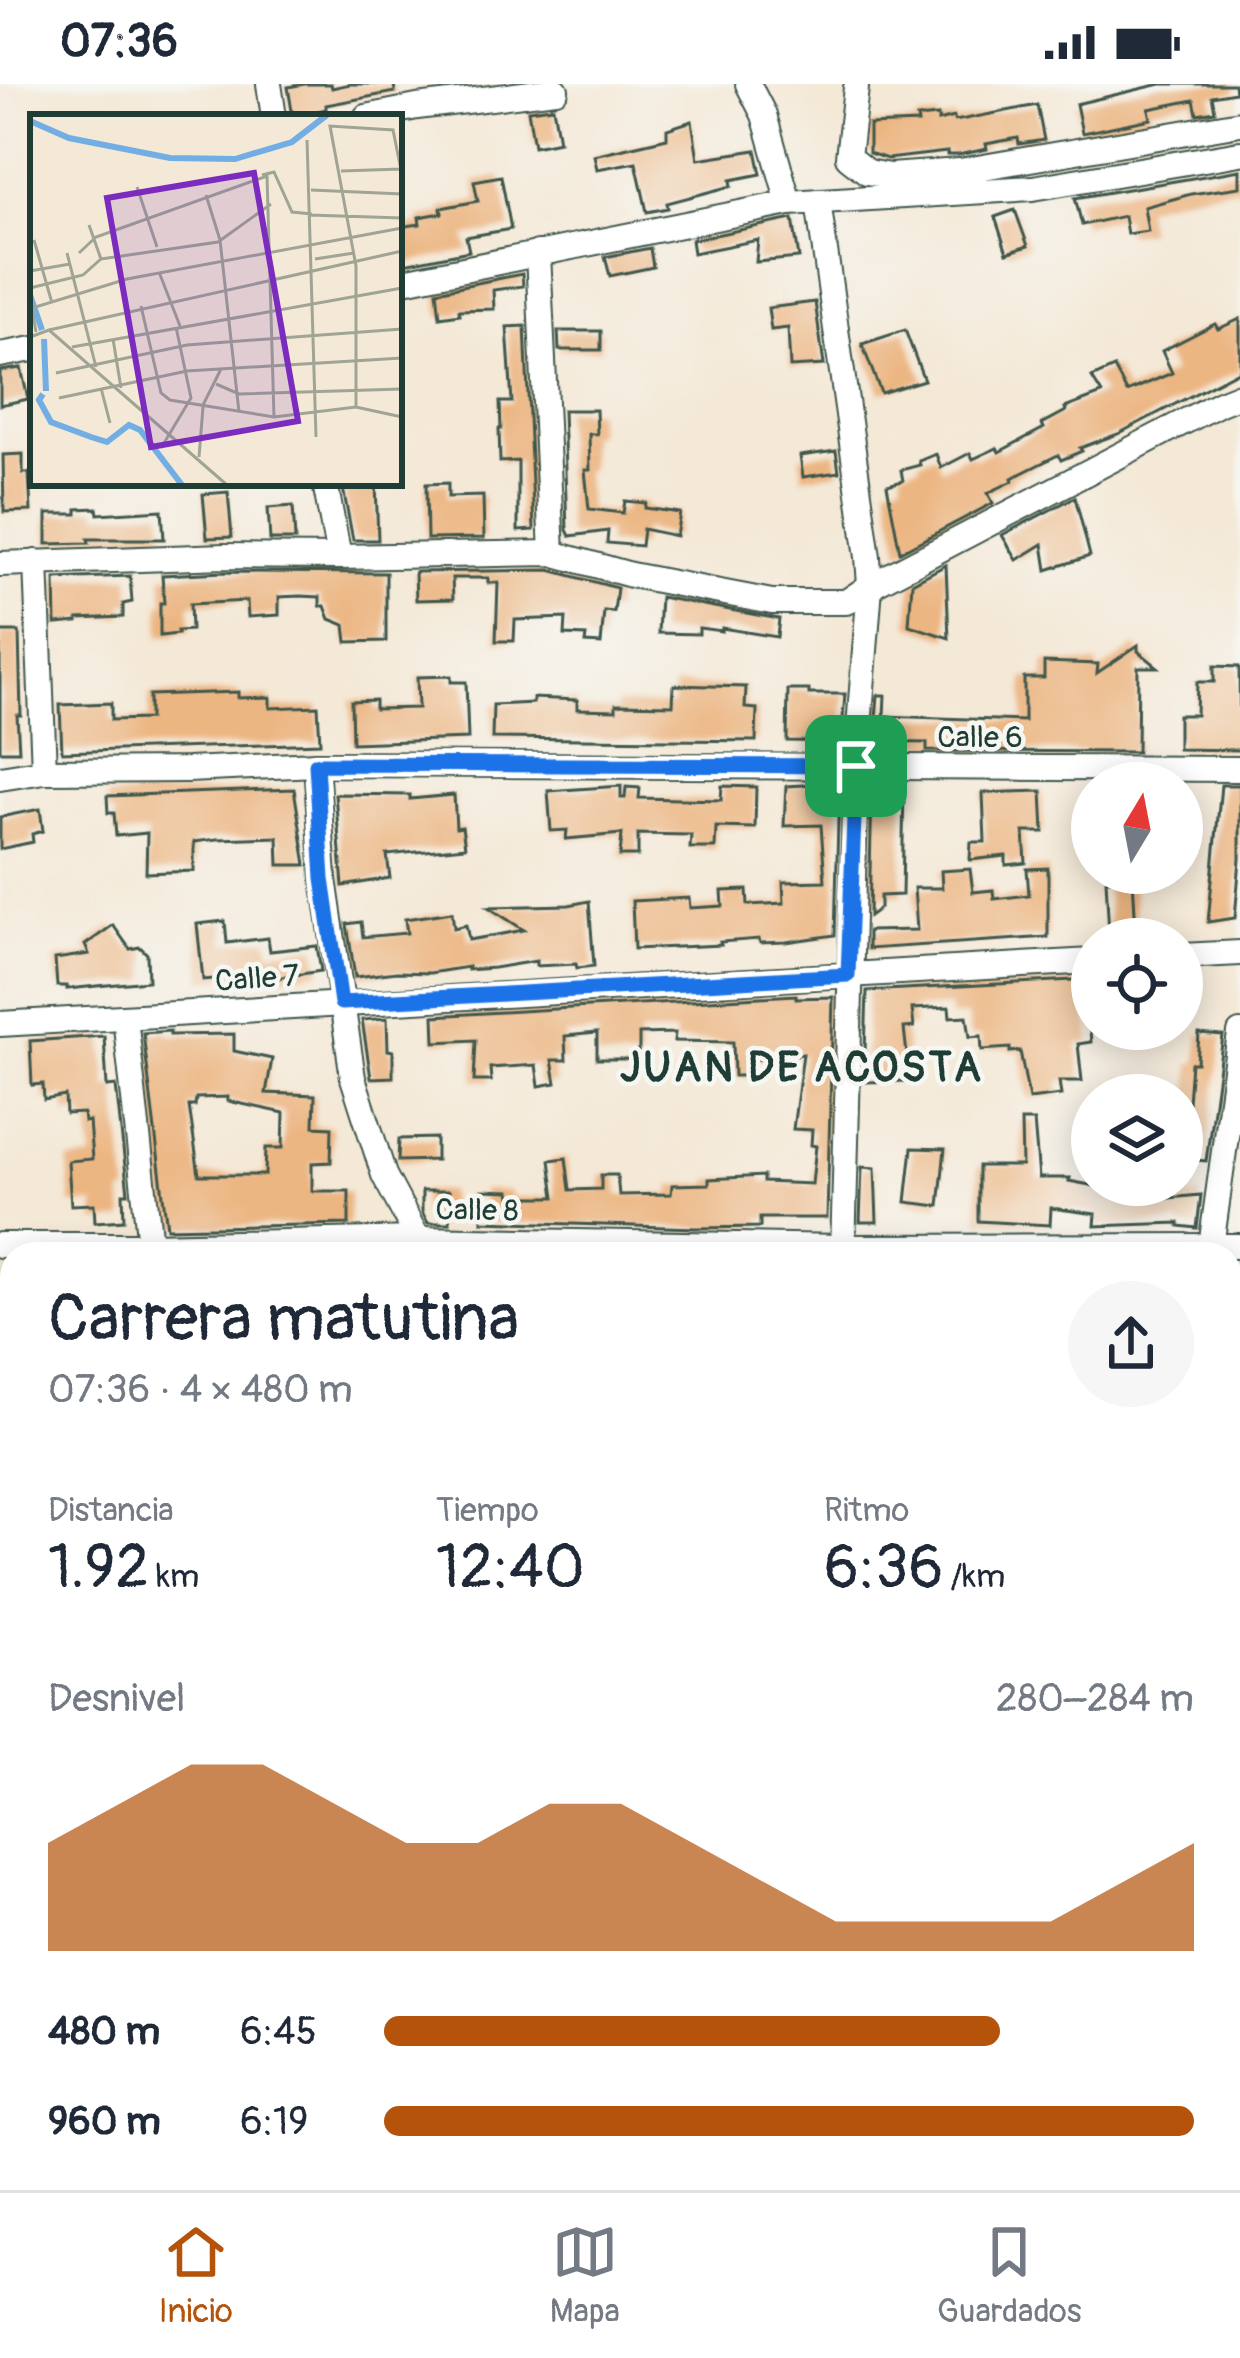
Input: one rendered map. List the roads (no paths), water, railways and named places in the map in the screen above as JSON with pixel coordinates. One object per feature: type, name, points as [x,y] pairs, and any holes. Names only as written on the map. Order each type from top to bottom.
[{"type":"street","points":[[269,84],[274,114]]},
{"type":"street","points":[[748,84],[764,115],[789,203]]},
{"type":"street","points":[[856,88],[848,157],[867,172],[889,176],[960,171],[1240,123]]},
{"type":"street","points":[[381,114],[556,90]]},
{"type":"street","points":[[402,281],[789,203],[1033,188],[1240,153]]},
{"type":"street","points":[[818,201],[870,586],[856,766],[843,1242]]},
{"type":"street","points":[[538,253],[552,553]]},
{"type":"street","points":[[0,355],[30,350]]},
{"type":"street","points":[[0,564],[552,553],[631,575],[772,602],[845,602],[1240,395]]},
{"type":"street","points":[[327,486],[339,557]]},
{"type":"street","points":[[36,562],[44,771]]},
{"type":"street","points":[[316,764],[323,879],[353,1078],[384,1175],[418,1239]]},
{"type":"street","name":"Calle 6","points":[[0,778],[44,771],[316,764],[1240,769]]},
{"type":"street","points":[[1203,955],[1240,953]]},
{"type":"street","name":"Calle 7","points":[[0,1024],[1071,962]]},
{"type":"street","points":[[125,1016],[150,1242]]},
{"type":"street","points":[[1212,1242],[1240,1033]]},
{"type":"street","name":"Calle 8","points":[[403,1242],[534,1242]]},
{"type":"district","name":"JUAN DE ACOSTA","points":[[802,1066]]}]
